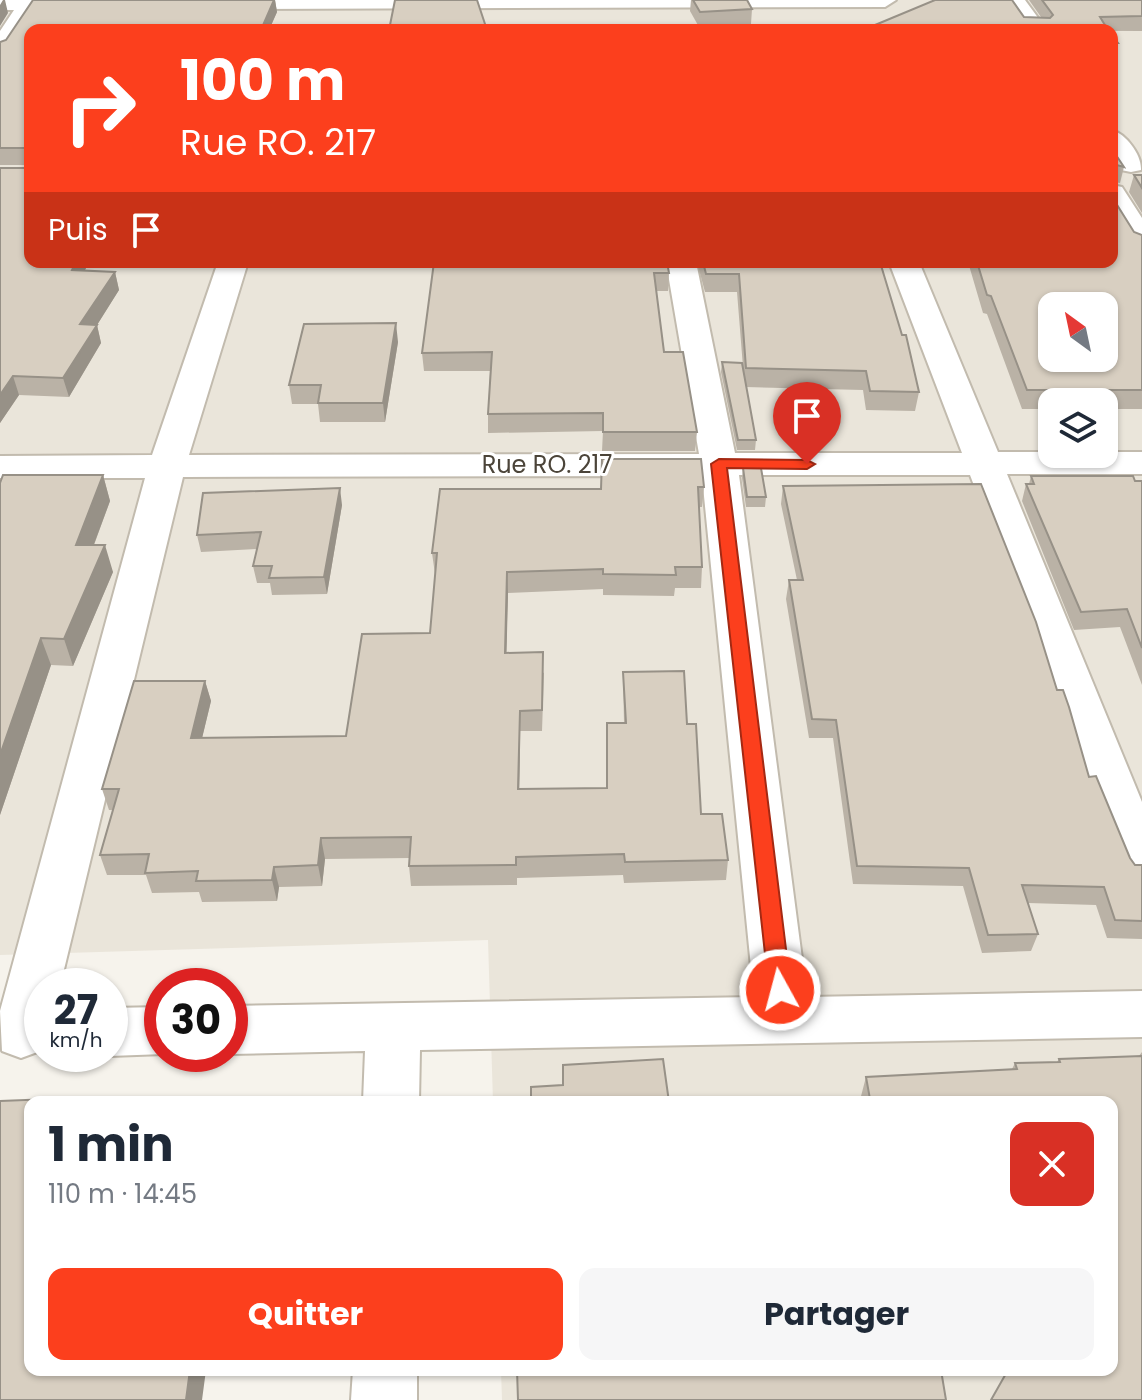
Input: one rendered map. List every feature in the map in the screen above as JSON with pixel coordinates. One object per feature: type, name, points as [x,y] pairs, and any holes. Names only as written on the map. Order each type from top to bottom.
[{"type":"street","points":[[185,2],[885,0]]},
{"type":"street","points":[[1014,0],[1031,24]]},
{"type":"street","points":[[290,24],[295,1]]},
{"type":"street","points":[[0,49],[30,2]]},
{"type":"street","points":[[0,3],[107,3]]},
{"type":"street","points":[[666,3],[671,24]]},
{"type":"street","points":[[1118,203],[1142,242]]},
{"type":"street","points":[[21,1034],[167,466],[231,268]]},
{"type":"street","points":[[682,268],[719,464],[783,1020]]},
{"type":"street","points":[[906,268],[1142,861]]},
{"type":"street","name":"Rue RO. 217","points":[[0,467],[1142,463]]},
{"type":"street","points":[[248,1030],[1142,1014]]},
{"type":"street","points":[[391,1096],[393,1027]]},
{"type":"street","points":[[384,1400],[385,1376]]},
{"type":"shaded area","points":[[0,0],[1142,0],[1142,1400],[502,1400],[501,1376],[1118,1376],[1118,1096],[493,1096],[488,940],[0,955]]},
{"type":"building","points":[[33,0],[274,0],[264,24],[24,24],[24,148],[0,148],[0,42],[6,40]]},
{"type":"building","points":[[395,0],[477,0],[485,24],[390,24]]},
{"type":"building","points":[[693,0],[747,0],[752,9],[700,12]]},
{"type":"building","points":[[935,0],[1012,0],[1024,17],[1050,18],[1053,15],[1042,0],[1142,0],[1142,16],[1100,17],[1104,24],[877,24]]},
{"type":"building","points":[[0,168],[24,168],[24,268],[115,272],[80,324],[97,325],[63,378],[13,376],[0,395]]},
{"type":"building","points":[[1134,175],[1142,175],[1142,188]]},
{"type":"building","points":[[1118,206],[1134,232],[1142,235],[1142,390],[1027,390],[991,296],[987,295],[979,268],[1118,268]]},
{"type":"building","points":[[433,268],[668,268],[669,273],[654,273],[664,352],[683,352],[697,432],[603,432],[603,413],[488,414],[492,352],[422,353]]},
{"type":"building","points":[[704,268],[882,268],[902,335],[906,335],[919,392],[870,391],[866,371],[746,368],[739,274],[706,274]]},
{"type":"building","points":[[396,323],[383,403],[318,403],[321,385],[289,385],[304,324]]},
{"type":"building","points":[[722,362],[742,363],[756,440],[738,440]]},
{"type":"building","points":[[602,459],[701,459],[704,487],[698,487],[702,567],[675,567],[676,575],[603,574],[603,569],[507,572],[505,653],[543,652],[542,710],[520,711],[518,789],[607,788],[607,723],[626,723],[623,672],[684,671],[687,724],[696,724],[701,814],[722,814],[728,860],[625,862],[624,854],[516,857],[516,865],[409,866],[411,837],[321,838],[318,865],[274,867],[272,880],[196,881],[198,871],[145,873],[149,854],[100,855],[119,789],[102,789],[134,681],[205,681],[191,738],[346,736],[362,634],[430,633],[437,553],[432,553],[440,489],[601,489]]},
{"type":"building","points":[[743,468],[761,468],[766,497],[747,497]]},
{"type":"building","points":[[3,475],[103,475],[76,545],[105,545],[64,639],[41,638],[0,755],[0,483]]},
{"type":"building","points":[[1031,476],[1133,476],[1135,481],[1142,481],[1142,648],[1127,609],[1081,612],[1026,484],[1034,484]]},
{"type":"building","points":[[981,484],[1036,622],[1057,690],[1063,690],[1089,777],[1096,776],[1130,858],[1135,865],[1142,865],[1142,921],[1115,920],[1104,887],[1022,885],[1038,934],[988,935],[969,868],[857,866],[836,720],[812,719],[789,580],[803,580],[783,486]]},
{"type":"building","points":[[340,488],[324,577],[269,578],[272,566],[253,566],[261,532],[197,535],[203,493]]},
{"type":"building","points":[[1142,1056],[1142,1400],[991,1400],[1005,1376],[1118,1376],[1118,1096],[869,1096],[866,1077],[1017,1069],[1015,1063],[1060,1062],[1059,1059]]},
{"type":"building","points":[[663,1059],[668,1096],[531,1096],[531,1087],[563,1085],[563,1065]]},
{"type":"building","points":[[24,1100],[24,1376],[189,1376],[186,1400],[0,1400],[0,1101]]},
{"type":"building","points":[[517,1376],[942,1376],[946,1400],[518,1400]]},
{"type":"route","points":[[780,990],[719,464],[807,464]]}]
